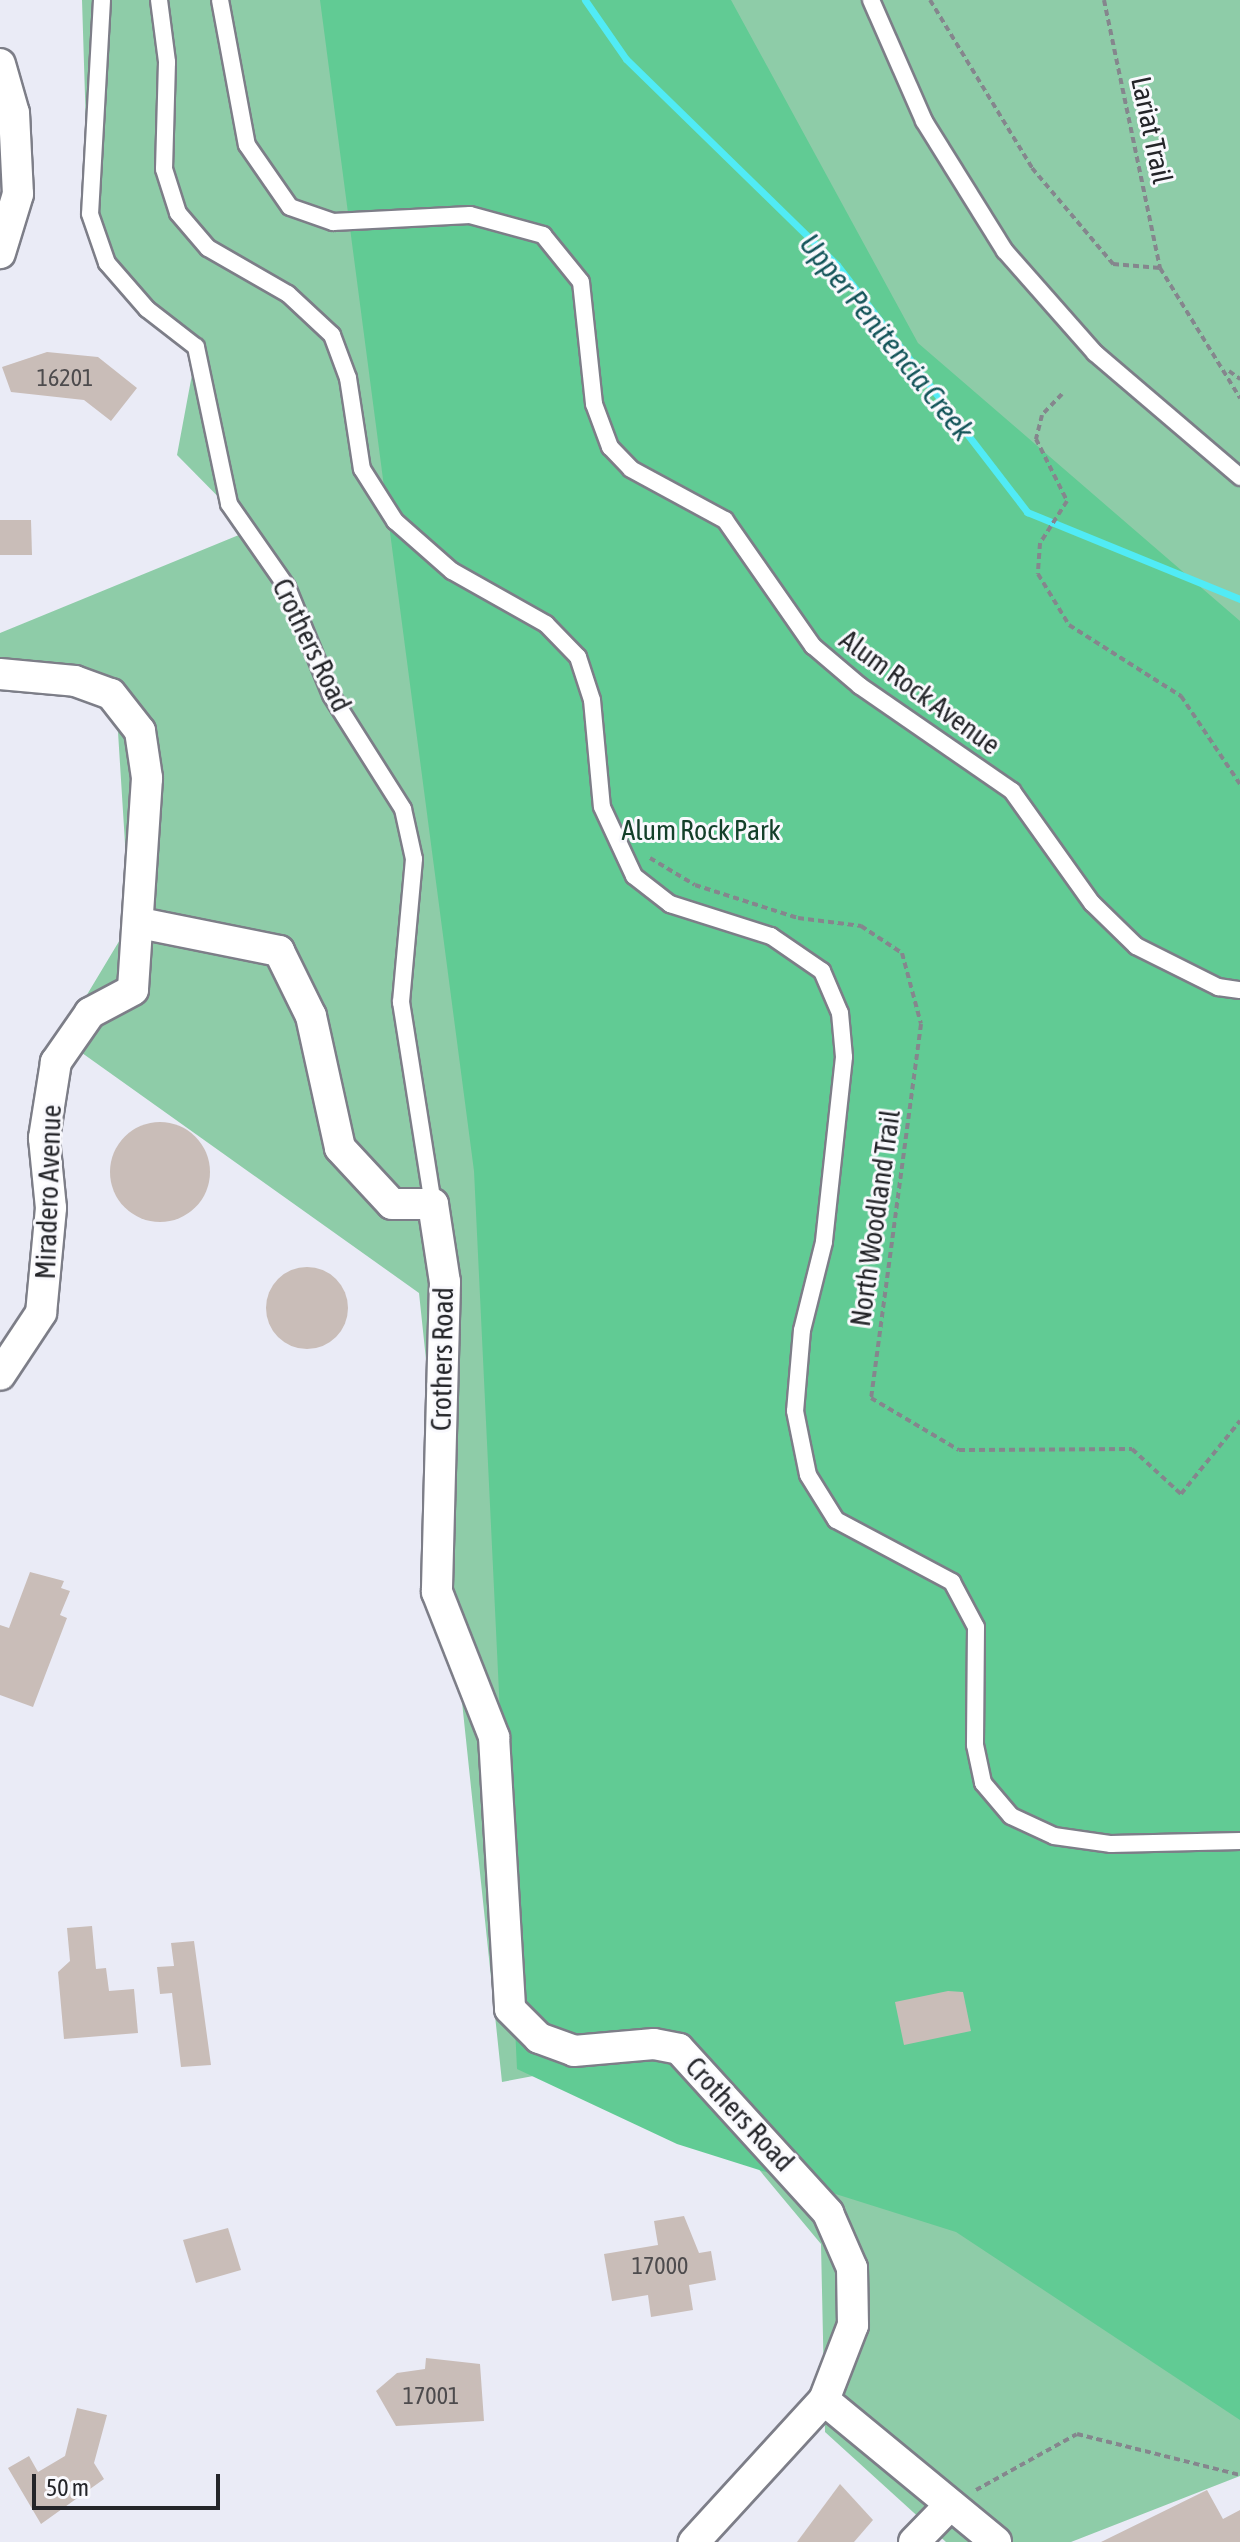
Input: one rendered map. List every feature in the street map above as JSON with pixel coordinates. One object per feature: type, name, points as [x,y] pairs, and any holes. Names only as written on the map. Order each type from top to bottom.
[{"type":"street","points":[[0,64],[14,113],[18,194],[0,253]]},
{"type":"street","points":[[0,674],[75,681],[111,694],[140,731],[147,778],[140,923],[279,951],[311,1016],[340,1148],[392,1204],[433,1204]]},
{"type":"street","name":"Miradero Avenue","points":[[0,1375],[41,1313],[50,1222],[44,1138],[56,1062],[90,1013],[133,990],[140,923]]},
{"type":"street","name":"Crothers Road","points":[[433,1204],[445,1282],[437,1592],[494,1737],[510,2009],[539,2038],[574,2051],[679,2049],[828,2213],[852,2268],[853,2325],[824,2400],[694,2542]]},
{"type":"street","points":[[824,2400],[996,2542]]},
{"type":"street","points":[[914,2542],[950,2505]]},
{"type":"lane","name":"Crothers Road","points":[[102,0],[90,214],[107,263],[147,309],[196,347],[229,504],[287,587],[331,695],[403,809],[414,859],[401,1002],[433,1204]]},
{"type":"lane","points":[[159,0],[167,62],[164,169],[178,213],[208,248],[288,294],[332,335],[348,378],[362,469],[395,521],[452,571],[546,624],[578,657],[592,700],[602,807],[634,876],[670,904],[771,936],[822,971],[840,1013],[844,1057],[824,1242],[802,1330],[795,1411],[808,1475],[836,1520],[952,1582],[976,1627],[975,1745],[983,1783],[1011,1816],[1054,1836],[1111,1844],[1240,1841]]},
{"type":"lane","name":"Alum Rock Avenue","points":[[220,0],[247,145],[279,196],[333,222],[470,215],[543,235],[581,282],[594,404],[610,447],[631,469],[725,520],[813,646],[860,686],[1012,791],[1092,903],[1136,946],[1218,987],[1240,990]]},
{"type":"lane","points":[[871,0],[924,121],[1005,251],[1095,353],[1240,477]]},
{"type":"path","points":[[930,0],[1032,168],[1113,264],[1160,268],[1228,371],[1240,398]]},
{"type":"path","name":"Lariat Trail","points":[[1104,0],[1160,268]]},
{"type":"path","points":[[1228,371],[1240,379]]},
{"type":"path","points":[[1062,394],[1042,415],[1036,439],[1067,501],[1040,543],[1038,574],[1069,625],[1181,696],[1240,784]]},
{"type":"path","name":"North Woodland Trail","points":[[637,851],[695,885],[798,918],[861,926],[902,953],[921,1024],[871,1398],[959,1450],[1132,1449],[1181,1494],[1240,1421]]},
{"type":"path","points":[[950,2505],[1077,2434],[1240,2475]]},
{"type":"green space","name":"Alum Rock Park","points":[[82,0],[1240,0],[1240,2476],[1071,2542],[946,2542],[825,2432],[821,2244],[661,2052],[502,2082],[419,1293],[61,1038],[130,923],[118,732],[105,702],[0,680],[0,633],[251,530],[177,455],[196,353],[104,268],[88,192]]},
{"type":"green space","name":"Alum Rock Park","points":[[320,0],[731,0],[918,343],[1240,621],[1240,2420],[956,2232],[677,2144],[517,2069],[474,1171]]},
{"type":"building","points":[[47,352],[98,357],[137,388],[111,421],[84,400],[11,392],[2,367]]},
{"type":"building","points":[[0,520],[31,520],[32,555],[0,555]]},
{"type":"building","points":[[160,1122],[179,1126],[196,1136],[206,1153],[210,1172],[206,1191],[196,1208],[179,1218],[160,1222],[141,1218],[124,1208],[114,1191],[110,1172],[114,1153],[124,1136],[141,1126]]},
{"type":"building","points":[[299,1267],[315,1267],[330,1274],[341,1285],[348,1308],[345,1324],[336,1337],[315,1349],[299,1349],[284,1342],[273,1331],[266,1316],[266,1300],[273,1285],[284,1274]]},
{"type":"building","points":[[30,1572],[64,1581],[61,1588],[70,1591],[60,1615],[67,1618],[33,1707],[0,1695],[0,1625],[9,1628]]},
{"type":"building","points":[[92,1926],[96,1969],[106,1968],[109,1991],[134,1989],[138,2033],[64,2039],[58,1972],[70,1961],[67,1928]]},
{"type":"building","points":[[194,1941],[211,2065],[181,2067],[172,1993],[160,1994],[157,1967],[174,1966],[171,1943]]},
{"type":"building","points":[[948,1991],[963,1992],[971,2031],[904,2045],[895,2002]]},
{"type":"building","points":[[684,2216],[699,2253],[711,2251],[716,2280],[689,2285],[693,2310],[651,2317],[648,2295],[612,2301],[604,2254],[658,2245],[654,2221]]},
{"type":"building","points":[[228,2228],[241,2270],[196,2283],[183,2240]]},
{"type":"building","points":[[426,2358],[480,2364],[484,2421],[396,2426],[376,2391],[397,2373],[425,2369]]},
{"type":"building","points":[[77,2408],[107,2415],[94,2463],[104,2479],[41,2524],[8,2468],[29,2456],[38,2472],[65,2456]]},
{"type":"building","points":[[840,2484],[873,2520],[854,2542],[797,2542]]},
{"type":"building","points":[[1207,2490],[1223,2519],[1240,2510],[1240,2542],[1101,2542]]},
{"type":"waterway","name":"Upper Penitencia Creek","points":[[585,0],[626,59],[837,265],[1027,512],[1240,599]]}]
